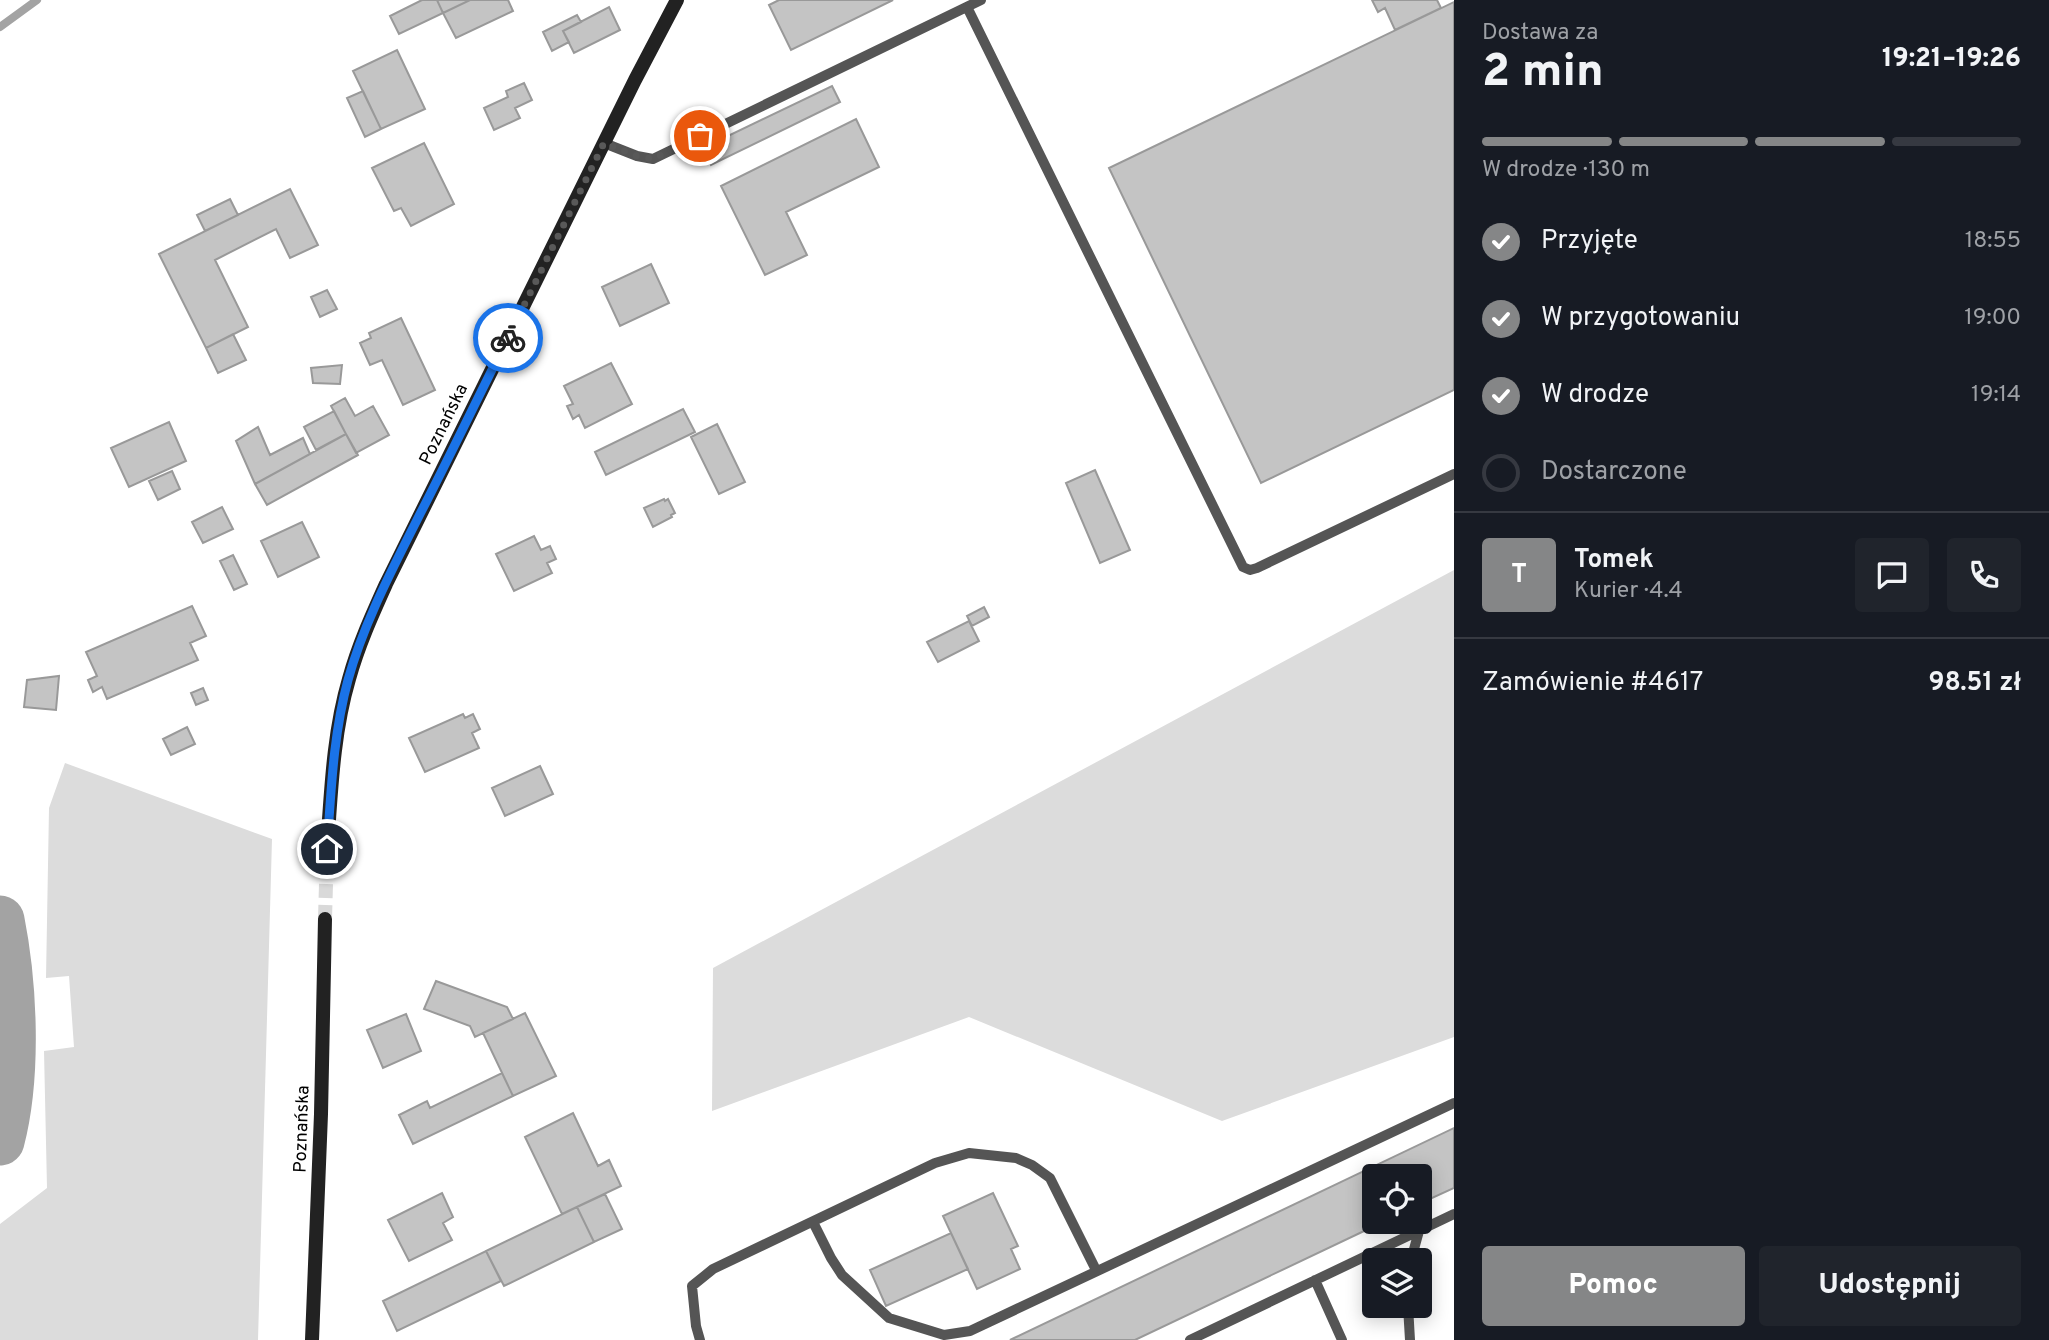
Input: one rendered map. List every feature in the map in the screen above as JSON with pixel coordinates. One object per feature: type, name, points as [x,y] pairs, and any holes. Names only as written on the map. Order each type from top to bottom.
[{"type":"street","name":"Poznańska","points":[[327,849],[330,799],[341,717],[348,681],[365,630],[677,0]]},
{"type":"street","name":"Poznańska","points":[[312,1340],[326,919]]},
{"type":"lane","points":[[604,143],[637,156],[653,159],[981,0]]},
{"type":"lane","points":[[967,7],[1243,567],[1250,570],[1258,568],[1454,474]]},
{"type":"lane","points":[[813,1222],[842,1275],[889,1318],[944,1335],[970,1331],[1454,1103]]},
{"type":"lane","points":[[700,1340],[692,1286],[713,1269],[935,1163],[969,1153],[1016,1158],[1032,1165],[1049,1178],[1096,1270]]},
{"type":"lane","points":[[1432,1225],[1454,1214]]},
{"type":"lane","points":[[1189,1340],[1413,1234]]},
{"type":"lane","points":[[1315,1280],[1342,1340]]},
{"type":"lane","points":[[1409,1318],[1410,1340]]},
{"type":"shaded area","points":[[1454,570],[1454,1037],[1222,1121],[969,1017],[712,1111],[713,968]]},
{"type":"shaded area","points":[[65,763],[272,839],[258,1340],[0,1340],[0,1224],[47,1188],[44,1051],[74,1047],[69,976],[46,978],[49,808]]},
{"type":"building","points":[[422,0],[437,0],[443,13],[399,34],[390,16]]},
{"type":"building","points":[[437,0],[470,0],[443,13]]},
{"type":"building","points":[[470,0],[508,0],[513,11],[456,38],[443,13]]},
{"type":"building","points":[[779,0],[893,0],[791,50],[769,5]]},
{"type":"building","points":[[1372,0],[1437,0],[1441,8],[1395,30],[1385,8],[1378,12]]},
{"type":"building","points":[[1454,2],[1454,390],[1261,483],[1109,168]]},
{"type":"building","points":[[609,7],[620,30],[574,53],[563,31]]},
{"type":"building","points":[[577,15],[581,22],[563,31],[569,42],[552,51],[543,32]]},
{"type":"building","points":[[397,50],[425,109],[381,129],[353,71]]},
{"type":"building","points":[[524,83],[532,100],[515,108],[520,118],[494,130],[484,108],[508,97],[506,91]]},
{"type":"building","points":[[832,86],[840,102],[711,165],[703,148]]},
{"type":"building","points":[[363,91],[381,129],[365,137],[347,98]]},
{"type":"building","points":[[856,119],[879,167],[786,212],[807,255],[765,275],[721,186]]},
{"type":"building","points":[[424,143],[454,204],[411,226],[401,208],[394,211],[372,168]]},
{"type":"building","points":[[290,189],[318,245],[290,258],[276,229],[215,260],[248,327],[206,348],[159,254]]},
{"type":"building","points":[[230,199],[238,215],[205,231],[197,215]]},
{"type":"building","points":[[651,264],[669,303],[620,326],[602,287]]},
{"type":"building","points":[[327,290],[337,309],[320,317],[311,297]]},
{"type":"building","points":[[401,318],[435,390],[403,405],[382,360],[370,365],[360,343],[371,338],[369,333]]},
{"type":"building","points":[[233,334],[246,360],[218,373],[206,348]]},
{"type":"building","points":[[611,363],[632,404],[585,428],[579,415],[573,419],[567,406],[573,404],[564,386]]},
{"type":"building","points":[[342,365],[340,384],[313,383],[311,368]]},
{"type":"building","points":[[345,398],[355,416],[373,406],[389,435],[356,453],[331,406]]},
{"type":"building","points":[[683,409],[695,432],[606,475],[595,452]]},
{"type":"building","points":[[334,411],[346,434],[316,450],[304,427]]},
{"type":"building","points":[[169,422],[186,461],[129,487],[111,448]]},
{"type":"building","points":[[717,424],[745,482],[719,494],[691,437]]},
{"type":"building","points":[[258,427],[270,455],[303,438],[310,454],[255,484],[236,441]]},
{"type":"building","points":[[346,434],[358,455],[267,505],[255,484]]},
{"type":"building","points":[[1095,470],[1130,550],[1100,563],[1066,483]]},
{"type":"building","points":[[172,471],[180,489],[158,500],[149,481]]},
{"type":"building","points":[[668,499],[675,513],[653,527],[644,508]]},
{"type":"building","points":[[222,507],[233,529],[203,543],[192,522]]},
{"type":"building","points":[[302,522],[319,557],[278,577],[261,541]]},
{"type":"building","points":[[534,536],[541,550],[550,546],[556,559],[547,563],[552,573],[514,591],[496,554]]},
{"type":"building","points":[[233,555],[247,584],[234,590],[220,561]]},
{"type":"building","points":[[192,606],[206,636],[190,643],[198,660],[107,699],[102,687],[93,692],[88,680],[97,676],[86,652]]},
{"type":"building","points":[[984,607],[989,617],[972,626],[967,616]]},
{"type":"building","points":[[969,621],[979,641],[938,662],[927,642]]},
{"type":"building","points":[[59,676],[56,710],[24,707],[27,680]]},
{"type":"building","points":[[203,688],[208,700],[196,705],[191,693]]},
{"type":"building","points":[[463,714],[465,718],[473,714],[480,729],[472,733],[479,748],[425,772],[409,738]]},
{"type":"building","points":[[187,727],[195,744],[171,755],[163,739]]},
{"type":"building","points":[[540,766],[553,794],[505,816],[492,788]]},
{"type":"building","points":[[436,981],[507,1007],[513,1019],[475,1037],[470,1026],[424,1009]]},
{"type":"building","points":[[525,1013],[556,1076],[513,1096],[483,1033]]},
{"type":"building","points":[[406,1014],[421,1051],[383,1068],[367,1030]]},
{"type":"building","points":[[502,1073],[513,1096],[413,1144],[399,1115],[427,1101],[430,1108]]},
{"type":"building","points":[[573,1113],[598,1166],[609,1160],[621,1186],[562,1214],[525,1137]]},
{"type":"building","points":[[1454,1128],[1454,1188],[1432,1198],[1432,1164],[1379,1164]]},
{"type":"building","points":[[1362,1172],[1362,1232],[1135,1340],[1010,1340]]},
{"type":"building","points":[[442,1193],[453,1217],[443,1223],[452,1240],[409,1261],[388,1220]]},
{"type":"building","points":[[993,1193],[1018,1246],[1011,1249],[1020,1269],[977,1289],[943,1216]]},
{"type":"building","points":[[605,1194],[622,1229],[594,1242],[577,1207]]},
{"type":"building","points":[[577,1207],[594,1242],[504,1286],[486,1251]]},
{"type":"building","points":[[951,1233],[968,1269],[886,1306],[870,1270]]},
{"type":"building","points":[[486,1251],[501,1281],[397,1331],[383,1301]]},
{"type":"waterway","points":[[0,27],[37,0]]},
{"type":"waterway","points":[[0,920],[8,973],[11,1031],[9,1088],[0,1141]]},
{"type":"tunnel","points":[[325,919],[327,849]]},
{"type":"way so far","points":[[508,338],[604,143],[637,156],[653,159],[700,136]]},
{"type":"route","points":[[327,849],[330,799],[341,717],[348,681],[365,630],[508,338]]}]
